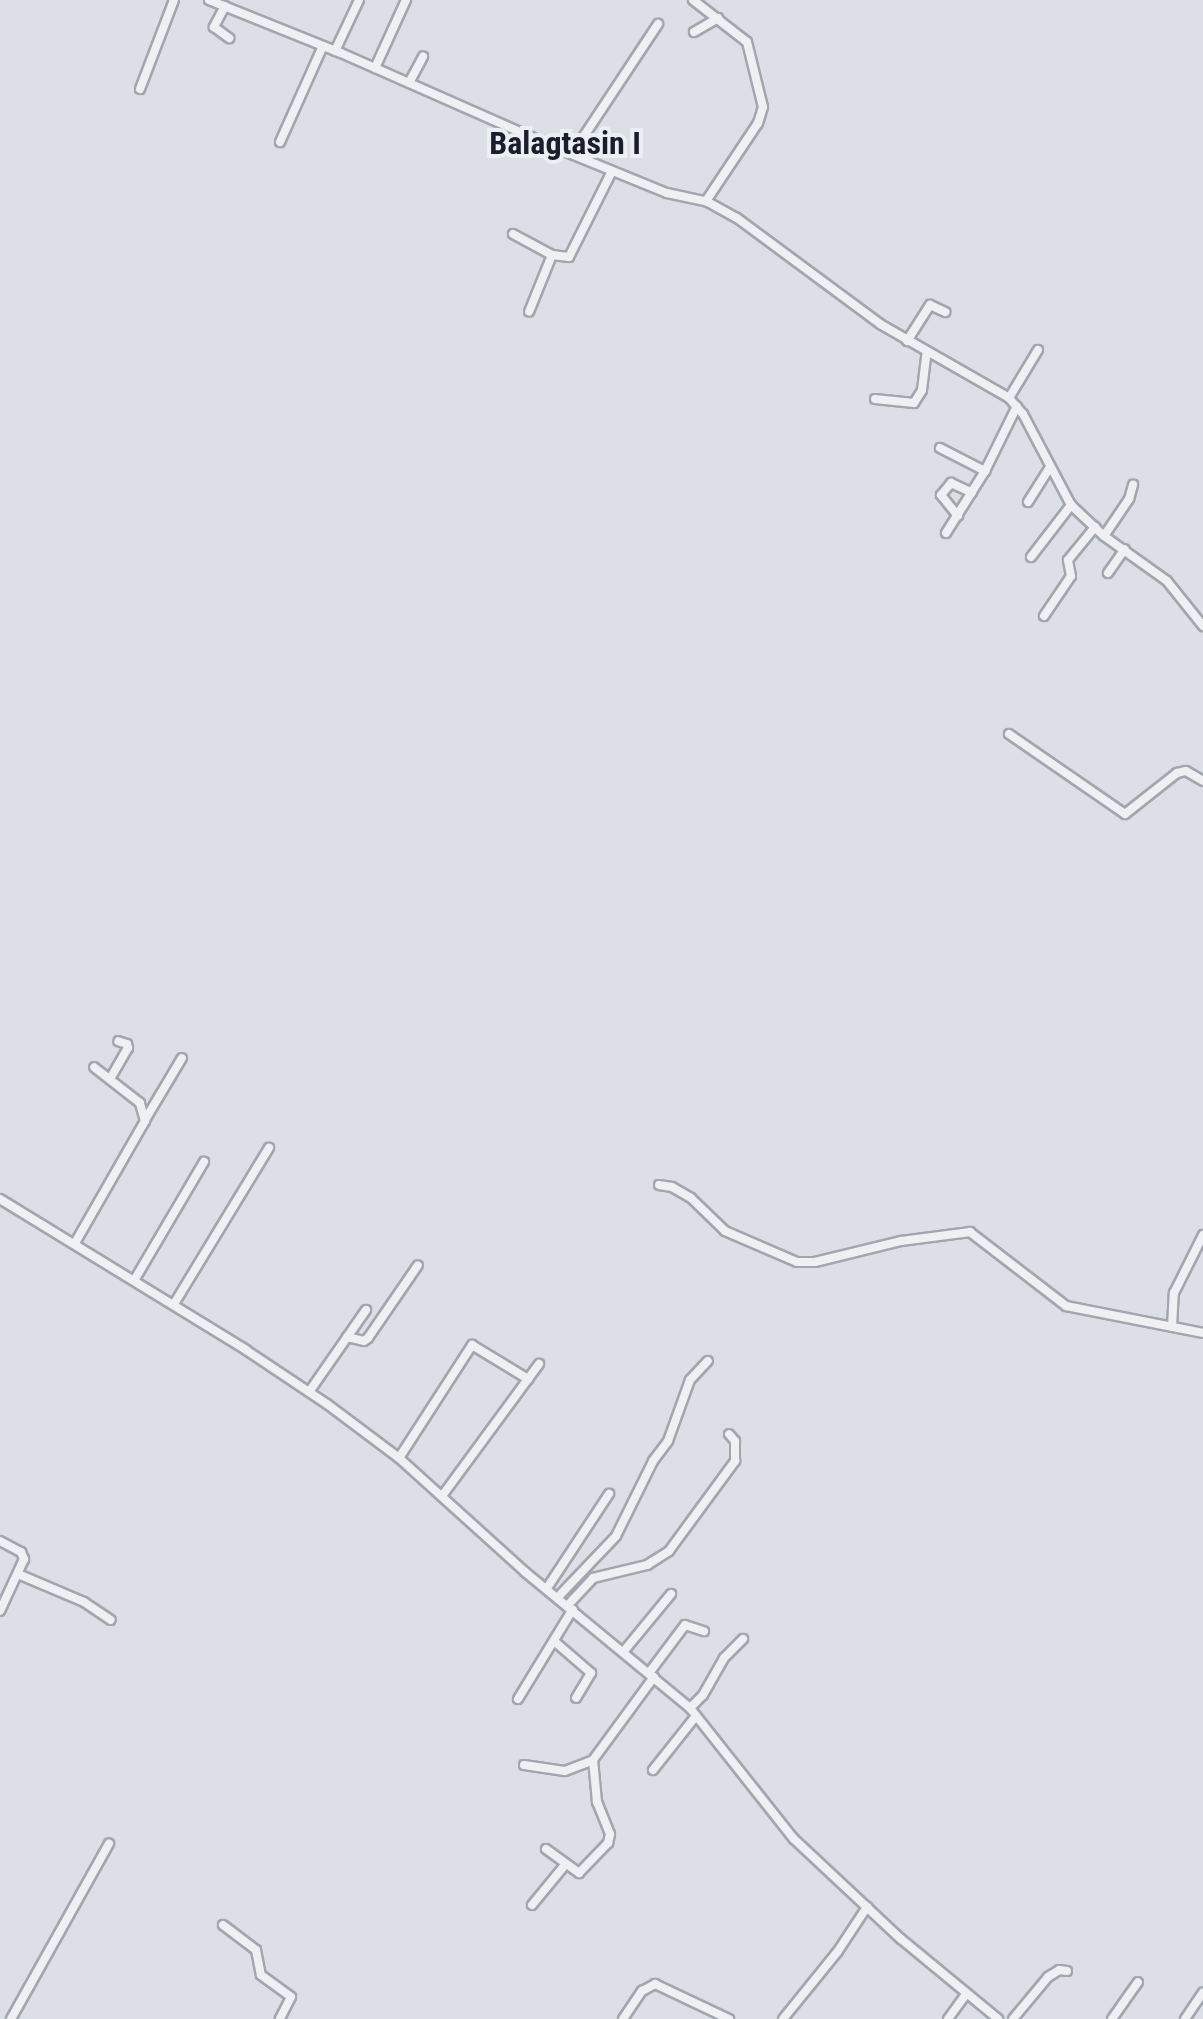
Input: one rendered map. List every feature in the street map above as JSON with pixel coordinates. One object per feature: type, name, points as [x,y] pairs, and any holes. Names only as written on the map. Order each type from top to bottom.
[{"type":"street","points":[[140,89],[174,0]]},
{"type":"street","points":[[209,0],[612,171],[667,193],[706,201],[737,218],[907,341],[1009,398],[1017,406],[1071,505],[1104,536],[1167,581],[1203,626]]},
{"type":"street","points":[[335,51],[359,0]]},
{"type":"street","points":[[375,68],[406,0]]},
{"type":"street","points":[[693,0],[747,42],[763,107],[758,123],[706,201]]},
{"type":"street","points":[[225,6],[213,24],[229,38]]},
{"type":"street","points":[[694,32],[718,18]]},
{"type":"street","points":[[572,154],[658,24]]},
{"type":"street","points":[[280,142],[323,46]]},
{"type":"street","points":[[409,83],[423,57]]},
{"type":"street","points":[[513,234],[552,255],[569,257],[612,171]]},
{"type":"street","points":[[529,312],[552,255]]},
{"type":"street","points":[[907,341],[930,305],[945,312]]},
{"type":"street","points":[[1009,398],[1038,350]]},
{"type":"street","points":[[875,399],[914,403],[922,390],[927,352]]},
{"type":"street","points":[[946,533],[985,471],[1017,406]]},
{"type":"street","points":[[940,448],[985,471]]},
{"type":"street","points":[[1028,502],[1050,467]]},
{"type":"street","points":[[958,516],[941,495],[951,483],[972,493]]},
{"type":"street","points":[[1104,536],[1129,499],[1133,485]]},
{"type":"street","points":[[1031,557],[1071,505]]},
{"type":"street","points":[[1044,616],[1071,576],[1068,560],[1095,527]]},
{"type":"street","points":[[1108,573],[1125,549]]},
{"type":"street","points":[[1009,734],[1125,814],[1177,773],[1186,771],[1203,781]]},
{"type":"street","points":[[110,1079],[128,1048],[127,1044],[118,1041]]},
{"type":"street","points":[[75,1243],[182,1058]]},
{"type":"street","points":[[94,1067],[140,1103],[145,1121]]},
{"type":"street","points":[[174,1304],[269,1148]]},
{"type":"street","points":[[135,1279],[204,1162]]},
{"type":"street","points":[[659,1185],[672,1187],[691,1198],[725,1231],[797,1262],[815,1262],[901,1241],[970,1232],[1066,1306],[1203,1333]]},
{"type":"street","points":[[0,1199],[174,1304],[309,1392],[399,1458],[690,1708],[794,1839],[867,1907],[998,2019]]},
{"type":"street","points":[[1172,1327],[1174,1293],[1203,1235]]},
{"type":"street","points":[[347,1337],[360,1341],[368,1338],[418,1265]]},
{"type":"street","points":[[309,1392],[366,1310]]},
{"type":"street","points":[[399,1458],[472,1345],[528,1379]]},
{"type":"street","points":[[558,1597],[616,1536],[653,1461],[668,1441],[690,1380],[708,1361]]},
{"type":"street","points":[[442,1496],[539,1364]]},
{"type":"street","points":[[518,1699],[571,1607],[593,1578],[647,1565],[669,1551],[735,1461],[735,1441],[729,1434]]},
{"type":"street","points":[[547,1588],[609,1494]]},
{"type":"street","points":[[0,1541],[24,1555],[0,1611]]},
{"type":"street","points":[[18,1574],[84,1602],[111,1620]]},
{"type":"street","points":[[624,1651],[671,1594]]},
{"type":"street","points":[[524,1765],[565,1771],[593,1760],[685,1625],[704,1631]]},
{"type":"street","points":[[690,1708],[703,1695],[724,1658],[743,1639]]},
{"type":"street","points":[[554,1641],[591,1673],[576,1698]]},
{"type":"street","points":[[653,1770],[696,1716]]},
{"type":"street","points":[[546,1849],[579,1873],[611,1838],[597,1802],[593,1760]]},
{"type":"street","points":[[11,2019],[109,1844]]},
{"type":"street","points":[[532,1905],[565,1865]]},
{"type":"street","points":[[783,2019],[838,1951],[867,1907]]},
{"type":"street","points":[[223,1925],[256,1950],[261,1975],[291,1997],[280,2019]]},
{"type":"street","points":[[1013,2019],[1048,1977],[1059,1970],[1067,1971]]},
{"type":"street","points":[[1112,2019],[1138,1982]]},
{"type":"street","points":[[623,2019],[642,1991],[655,1984],[729,2019]]},
{"type":"street","points":[[1185,2019],[1203,1992]]},
{"type":"street","points":[[948,2019],[966,1994]]},
{"type":"district","name":"Balagtasin I","points":[[565,143]]}]
